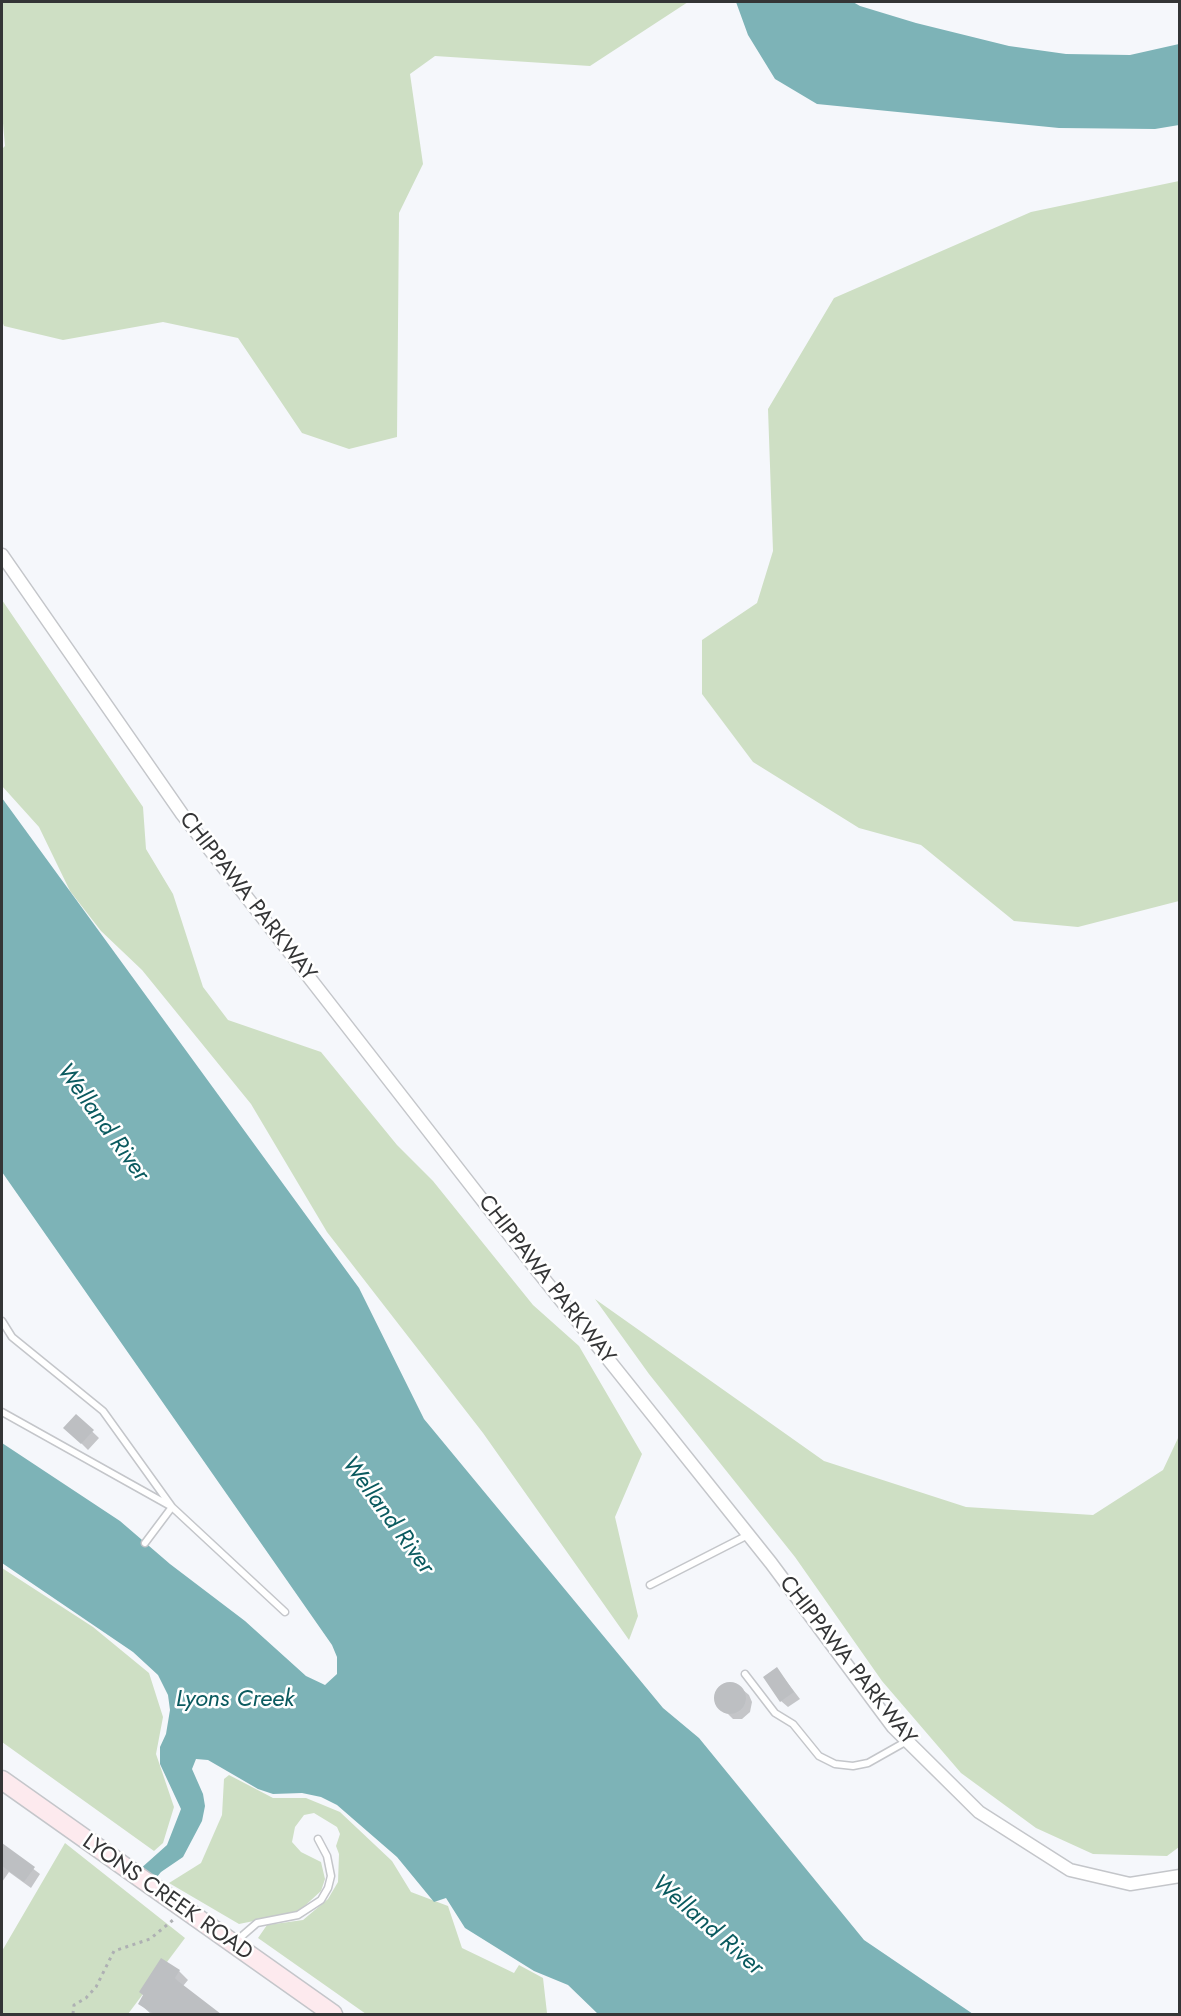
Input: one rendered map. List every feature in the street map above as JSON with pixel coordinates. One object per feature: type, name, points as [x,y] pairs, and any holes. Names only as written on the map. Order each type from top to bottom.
[{"type":"main road","name":"LYONS CREEK ROAD","points":[[2,1780],[333,2014]]},
{"type":"street","name":"CHIPPAWA PARKWAY","points":[[2,555],[182,814],[536,1269],[749,1535],[893,1727],[979,1812],[1070,1870],[1130,1884],[1179,1876]]},
{"type":"lane","points":[[2,1321],[12,1337],[103,1411],[172,1508],[285,1612]]},
{"type":"lane","points":[[2,1412],[172,1508]]},
{"type":"lane","points":[[145,1543],[172,1508]]},
{"type":"lane","points":[[650,1585],[749,1535]]},
{"type":"lane","points":[[745,1674],[775,1713],[793,1724],[819,1756],[835,1764],[853,1766],[868,1763],[907,1741]]},
{"type":"lane","points":[[233,1944],[257,1923],[298,1915],[321,1899],[328,1888],[331,1876],[327,1856],[318,1839]]},
{"type":"path","points":[[73,2014],[74,2005],[86,1998],[96,1987],[114,1951],[150,1939],[166,1928],[182,1909]]},
{"type":"green space","points":[[2,2],[688,2],[590,66],[435,56],[410,74],[423,164],[399,213],[397,437],[349,449],[302,433],[238,338],[163,322],[63,340],[4,326],[2,321],[2,149],[5,146],[2,112]]},
{"type":"green space","points":[[1179,181],[1179,901],[1078,927],[1014,921],[921,845],[859,828],[753,762],[702,694],[702,640],[757,603],[773,551],[768,409],[834,298],[1031,212]]},
{"type":"green space","points":[[2,600],[143,807],[146,849],[173,894],[203,987],[228,1020],[321,1052],[397,1145],[433,1181],[533,1305],[579,1346],[642,1454],[615,1517],[638,1616],[629,1640],[483,1433],[327,1232],[251,1104],[142,970],[101,931],[70,891],[39,827],[2,786]]},
{"type":"green space","points":[[595,1299],[824,1461],[966,1507],[1093,1515],[1163,1470],[1179,1436],[1179,1847],[1167,1856],[1093,1854],[1036,1828],[961,1773],[882,1681],[795,1557],[649,1374]]},
{"type":"green space","points":[[2,1568],[93,1627],[149,1673],[163,1717],[156,1754],[174,1807],[163,1843],[154,1851],[2,1742]]},
{"type":"green space","points":[[229,1775],[273,1798],[306,1798],[340,1812],[392,1861],[411,1892],[448,1906],[462,1948],[514,1973],[519,1965],[543,1978],[547,2013],[550,2014],[366,2014],[258,1938],[267,1925],[303,1920],[328,1899],[338,1882],[339,1854],[336,1846],[340,1834],[337,1827],[314,1813],[304,1815],[295,1827],[292,1842],[301,1852],[321,1862],[325,1879],[321,1891],[298,1912],[239,1924],[169,1883],[201,1863],[222,1815],[224,1779]]},
{"type":"green space","points":[[65,1843],[185,1938],[128,2014],[2,2014],[2,1951]]},
{"type":"water","points":[[736,2],[853,2],[916,23],[1009,46],[1066,54],[1130,55],[1179,44],[1179,125],[1155,129],[1059,128],[817,104],[775,79],[748,35]]},
{"type":"water","points":[[2,798],[359,1288],[424,1419],[663,1708],[699,1738],[864,1940],[973,2014],[598,2014],[568,1985],[534,1971],[465,1928],[446,1898],[434,1902],[397,1857],[337,1805],[321,1797],[302,1793],[273,1794],[258,1789],[208,1760],[196,1759],[192,1769],[203,1794],[205,1806],[202,1821],[183,1857],[161,1872],[152,1883],[139,1870],[167,1845],[181,1809],[160,1764],[160,1747],[166,1734],[170,1710],[168,1695],[158,1675],[133,1652],[2,1563],[2,1443],[120,1521],[170,1564],[245,1621],[306,1676],[325,1685],[337,1674],[337,1657],[332,1645],[2,1172]]},
{"type":"building","points":[[76,1414],[94,1430],[81,1444],[63,1428]]},
{"type":"building","points":[[777,1667],[794,1692],[780,1702],[763,1677]]},
{"type":"building","points":[[730,1682],[741,1687],[746,1698],[741,1709],[730,1714],[719,1709],[714,1698],[719,1687]]},
{"type":"building","points":[[2,1843],[35,1867],[24,1882],[2,1866]]},
{"type":"building","points":[[161,1958],[180,1970],[175,1978],[178,1981],[221,2014],[154,2014],[138,2004],[143,1995],[139,1992]]},
{"type":"water label","name":"Welland River","points":[[102,1123]]},
{"type":"water label","name":"Welland River","points":[[387,1516]]},
{"type":"water label","name":"Lyons Creek","points":[[235,1700]]},
{"type":"water label","name":"Welland River","points":[[707,1926]]}]
